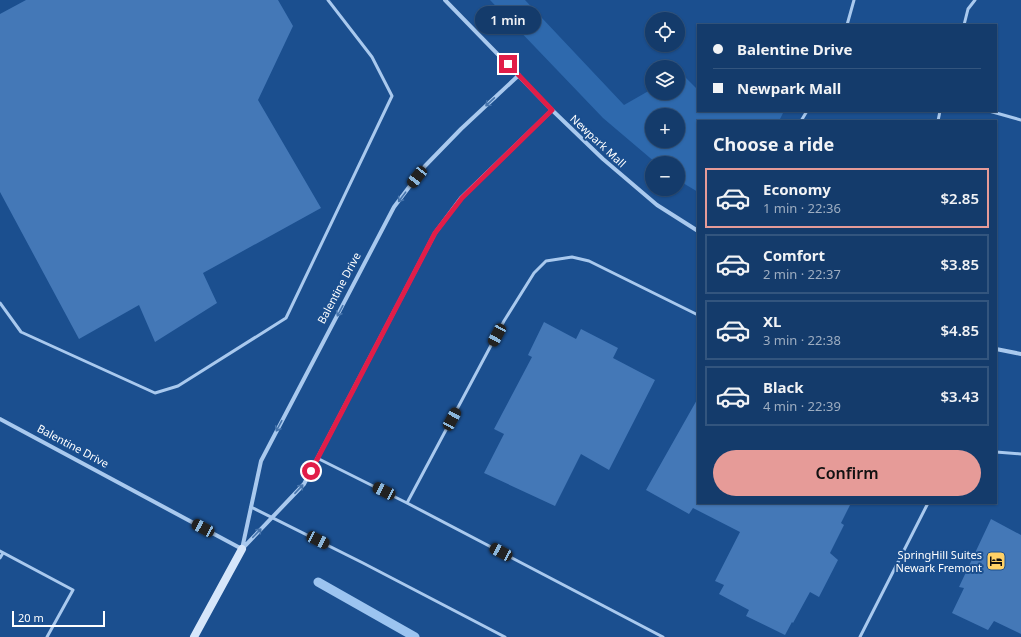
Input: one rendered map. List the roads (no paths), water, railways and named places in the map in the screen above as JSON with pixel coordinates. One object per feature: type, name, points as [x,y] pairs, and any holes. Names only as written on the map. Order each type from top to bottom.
[{"type":"street","name":"Newpark Mall","points":[[446,0],[552,110],[603,159],[657,205],[697,230]]},
{"type":"street","name":"Balentine Drive","points":[[242,549],[261,461],[394,207],[425,166],[461,129],[518,75]]},
{"type":"street","name":"Balentine Drive","points":[[194,637],[242,549],[304,484],[435,233],[462,198],[552,110]]},
{"type":"street","points":[[997,349],[1021,354]]},
{"type":"street","name":"Balentine Drive","points":[[0,419],[242,549]]},
{"type":"lane","points":[[0,303],[21,332],[155,393],[178,386],[286,318],[392,96],[372,57],[328,0]]},
{"type":"lane","points":[[847,24],[854,0]]},
{"type":"lane","points":[[964,24],[968,9],[975,0]]},
{"type":"lane","points":[[993,112],[1021,120]]},
{"type":"lane","points":[[407,503],[504,321],[534,273],[546,261],[572,257],[589,261],[697,315]]},
{"type":"lane","points":[[997,452],[1021,454]]},
{"type":"lane","points":[[317,458],[407,503],[663,637]]},
{"type":"lane","points":[[860,637],[927,504]]},
{"type":"lane","points":[[251,507],[505,637]]},
{"type":"lane","points":[[0,558],[1,552],[73,590],[47,637]]},
{"type":"waterway","points":[[318,582],[415,637]]},
{"type":"place","name":"SpringHill Suites Newark Fremont","points":[[996,561]]}]
